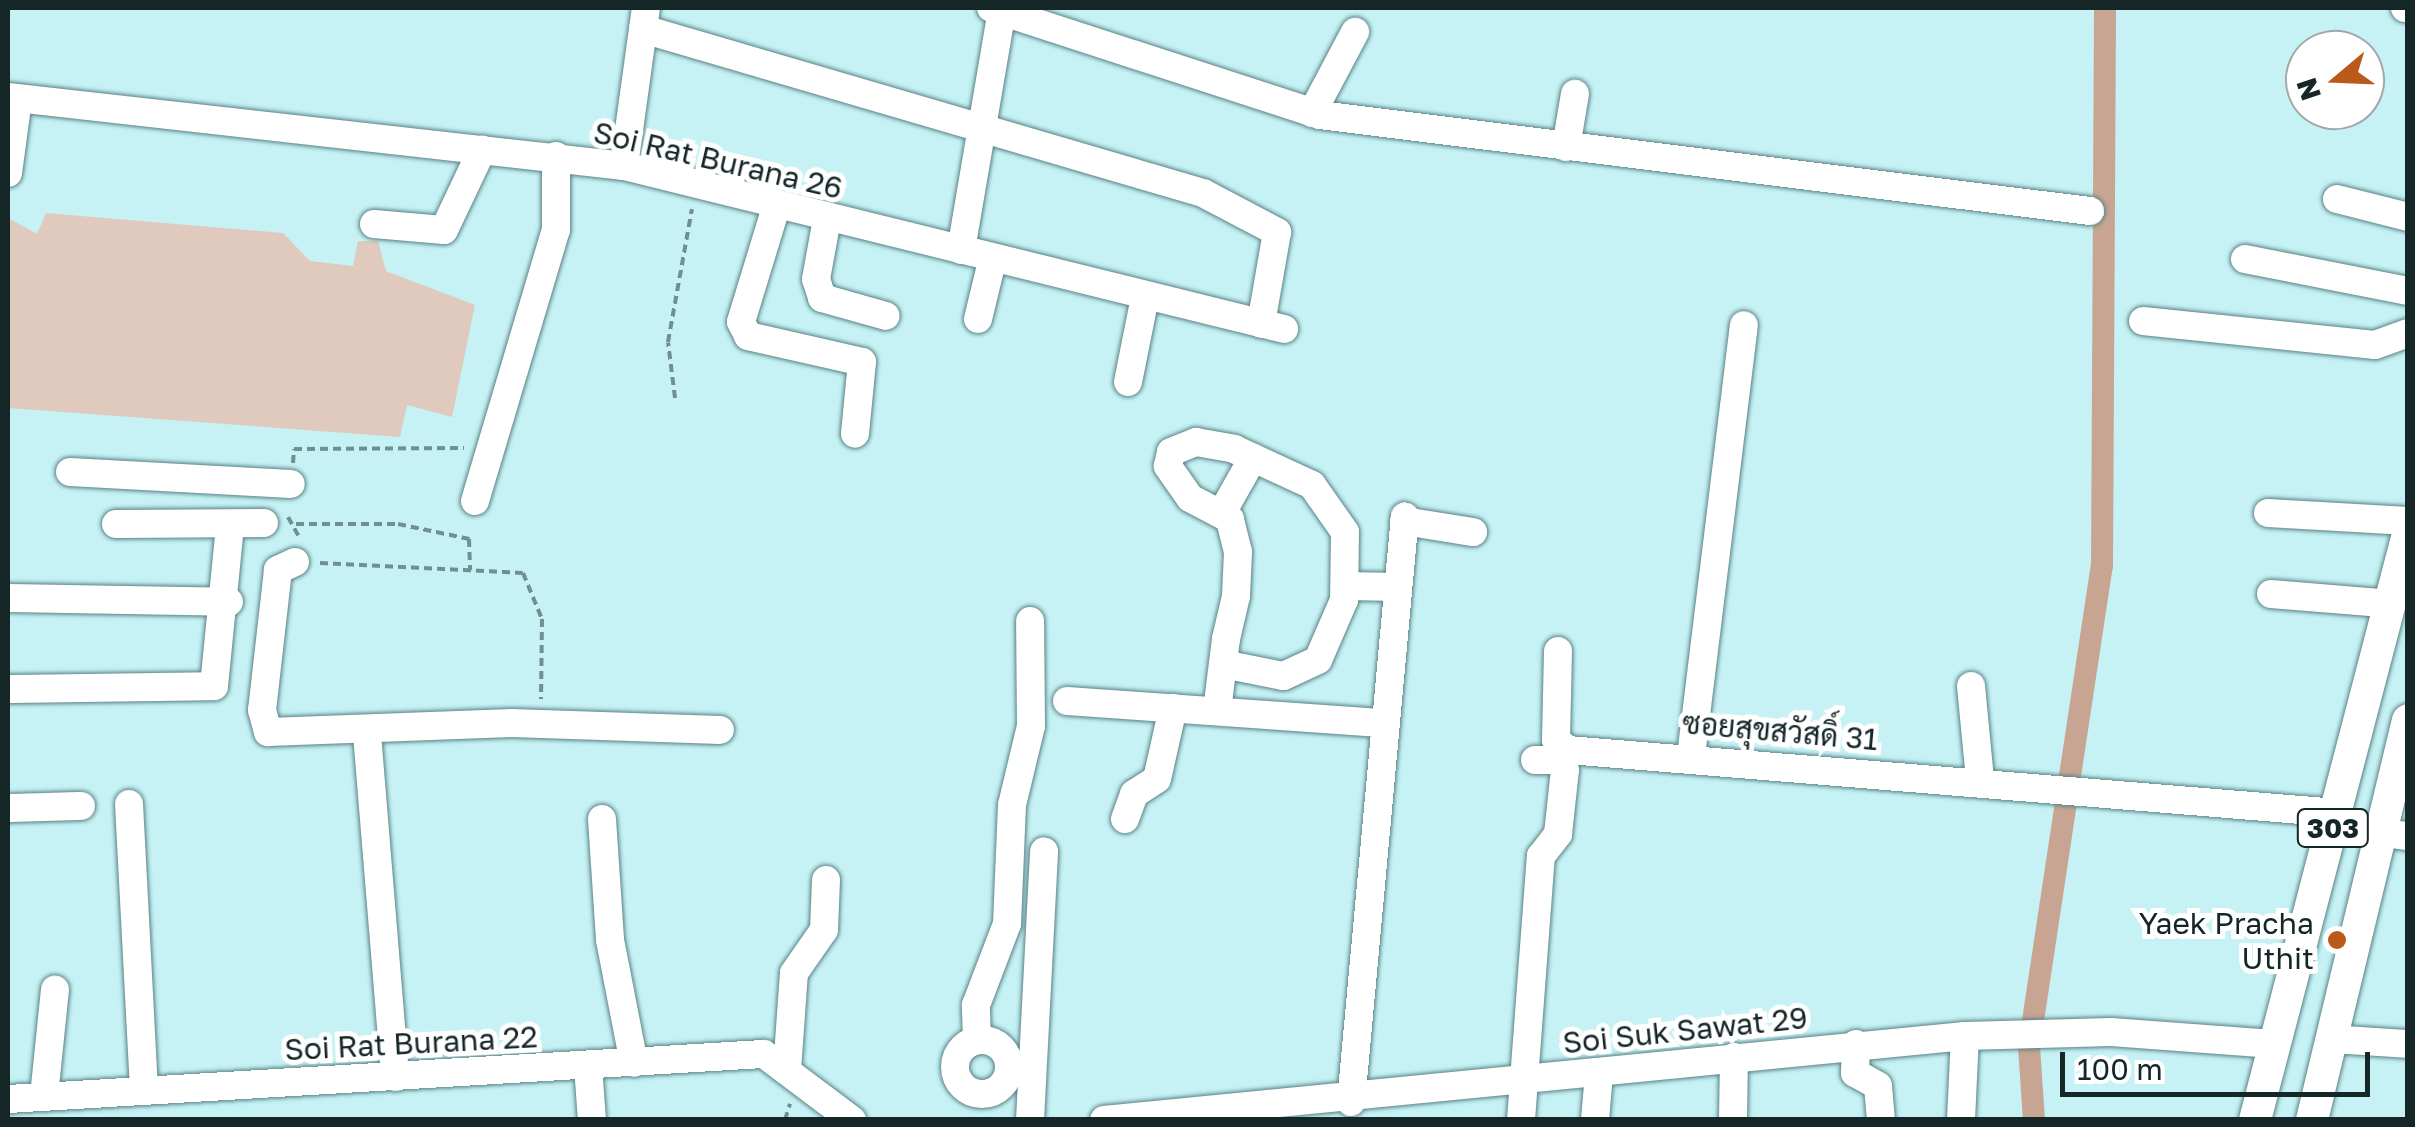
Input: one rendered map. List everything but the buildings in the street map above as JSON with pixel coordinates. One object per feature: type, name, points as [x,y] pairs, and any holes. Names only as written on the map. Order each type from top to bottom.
[{"type":"main road","name":"303","points":[[2255,1120],[2408,534]]},
{"type":"main road","name":"303","points":[[2312,1120],[2331,1039],[2393,834],[2408,720]]},
{"type":"street","points":[[961,250],[986,129],[997,9],[1312,113],[2090,211]]},
{"type":"street","points":[[624,166],[644,18],[986,129]]},
{"type":"street","points":[[1312,113],[1355,32]]},
{"type":"street","points":[[1566,147],[1575,94]]},
{"type":"street","points":[[8,173],[13,98]]},
{"type":"street","name":"Soi Rat Burana 26","points":[[13,98],[624,166],[1272,327],[1278,240],[1271,227],[1203,193],[986,129]]},
{"type":"street","points":[[374,224],[444,230],[482,150]]},
{"type":"street","points":[[475,500],[485,449],[556,230],[556,156]]},
{"type":"street","points":[[2337,200],[2408,216]]},
{"type":"street","points":[[777,204],[740,322],[748,336],[862,362],[855,434]]},
{"type":"street","points":[[828,219],[816,279],[822,298],[886,316]]},
{"type":"street","points":[[2245,258],[2407,287]]},
{"type":"street","points":[[978,319],[992,260]]},
{"type":"street","points":[[1128,382],[1145,296]]},
{"type":"street","points":[[2143,321],[2376,345],[2408,333]]},
{"type":"street","points":[[1691,756],[1744,325]]},
{"type":"street","points":[[1217,711],[1223,664],[1238,552],[1223,511],[1174,481],[1170,452],[1206,442],[1253,458],[1328,500],[1345,532],[1345,586],[1318,660],[1283,676],[1223,664]]},
{"type":"street","points":[[1223,511],[1253,458]]},
{"type":"street","points":[[70,472],[290,484]]},
{"type":"street","points":[[2268,513],[2408,521]]},
{"type":"street","points":[[1364,1107],[1384,723],[1405,519],[1473,532]]},
{"type":"street","points":[[116,524],[264,523]]},
{"type":"street","points":[[8,689],[205,691],[218,677],[229,602],[230,525]]},
{"type":"street","points":[[296,562],[278,570],[264,728],[367,734],[540,724],[720,730]]},
{"type":"street","points":[[1345,586],[1398,587]]},
{"type":"street","points":[[2271,594],[2392,604]]},
{"type":"street","points":[[8,598],[229,602]]},
{"type":"street","points":[[977,1040],[976,1005],[1007,924],[1012,805],[1031,726],[1030,620]]},
{"type":"street","name":"ซอยสุขสวัสดิ์ 31","points":[[1558,651],[1560,746],[2337,813]]},
{"type":"street","points":[[1971,686],[1980,780]]},
{"type":"street","points":[[1067,700],[1384,723]]},
{"type":"street","points":[[1126,819],[1134,794],[1157,780],[1173,708]]},
{"type":"street","points":[[367,734],[395,1077]]},
{"type":"street","points":[[1521,1120],[1542,856],[1558,834],[1565,770],[1558,760],[1535,760]]},
{"type":"street","points":[[128,804],[144,1091]]},
{"type":"street","points":[[8,808],[82,806]]},
{"type":"street","points":[[602,818],[610,940],[634,1064]]},
{"type":"street","points":[[1030,1120],[1044,851]]},
{"type":"street","points":[[826,880],[824,930],[794,973],[797,1078],[852,1120]]},
{"type":"street","points":[[44,1096],[55,990]]},
{"type":"street","name":"Soi Suk Sawat 29","points":[[1107,1119],[1364,1107],[1524,1080],[1964,1036],[2055,1032],[2274,1044]]},
{"type":"street","points":[[1961,1120],[1964,1036]]},
{"type":"street","points":[[2331,1039],[2408,1044]]},
{"type":"street","points":[[977,1040],[1002,1049],[1009,1070],[979,1107],[954,1068],[962,1048],[977,1040]]},
{"type":"street","points":[[1856,1044],[1855,1074],[1876,1083],[1881,1120]]},
{"type":"street","name":"Soi Rat Burana 22","points":[[8,1098],[764,1054],[797,1078]]},
{"type":"street","points":[[1733,1120],[1734,1057]]},
{"type":"street","points":[[588,1066],[592,1120]]},
{"type":"street","points":[[1595,1120],[1599,1074]]},
{"type":"path","points":[[675,398],[668,342],[696,185]]},
{"type":"path","points":[[485,449],[294,449],[287,512],[296,524],[296,562],[528,578],[542,619],[540,724]]},
{"type":"path","points":[[296,524],[398,524],[468,538],[470,572]]},
{"type":"shaded area","points":[[46,213],[283,233],[310,261],[353,266],[358,241],[378,241],[386,271],[475,305],[452,417],[407,405],[400,437],[8,408],[8,218],[37,234]]},
{"type":"waterway","points":[[2034,1120],[2029,1047],[2102,566],[2105,8]]},
{"type":"place","name":"Yaek Pracha Uthit","points":[[2337,940]]}]
